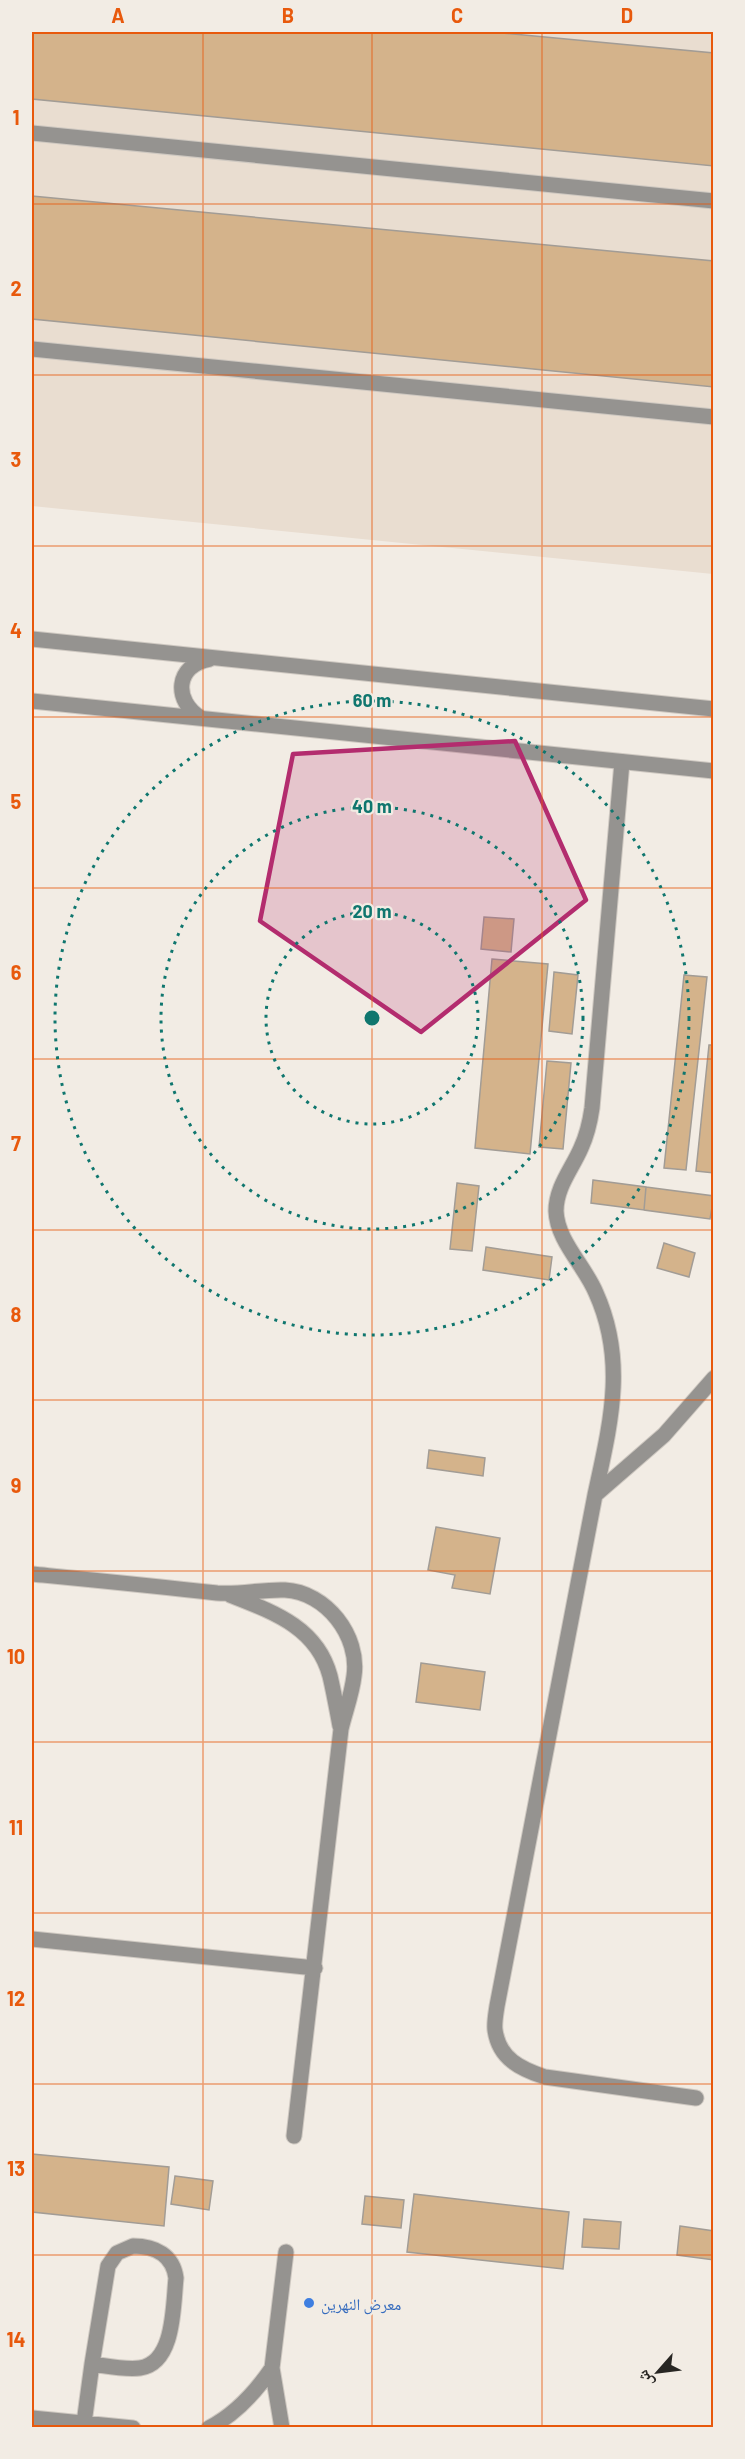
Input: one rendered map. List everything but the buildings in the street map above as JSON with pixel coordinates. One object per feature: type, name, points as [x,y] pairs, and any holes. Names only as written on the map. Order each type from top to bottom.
[{"type":"street","points":[[32,133],[714,201]]},
{"type":"street","points":[[32,349],[714,417]]},
{"type":"street","points":[[32,639],[714,709]]},
{"type":"street","points":[[202,718],[191,712],[184,701],[181,690],[184,677],[191,667],[201,660],[213,658]]},
{"type":"street","points":[[32,701],[714,771]]},
{"type":"street","points":[[622,762],[592,1108],[589,1128],[582,1148],[560,1187],[556,1212],[563,1237],[596,1293],[609,1332],[615,1372],[612,1413],[497,2006],[495,2030],[504,2053],[522,2070],[545,2077],[696,2098]]},
{"type":"street","points":[[595,1495],[664,1435],[714,1378]]},
{"type":"street","points":[[32,1574],[228,1594],[288,1590],[310,1597],[330,1610],[345,1629],[353,1651],[354,1675],[341,1729],[294,2136]]},
{"type":"street","points":[[228,1594],[288,1619],[314,1643],[329,1675],[341,1729]]},
{"type":"street","points":[[32,1939],[315,1968]]},
{"type":"street","points":[[84,2423],[92,2364],[108,2266],[124,2248],[133,2246],[158,2250],[171,2262],[176,2278],[164,2352],[154,2362],[140,2368],[92,2364]]},
{"type":"street","points":[[282,2427],[272,2368],[286,2252]]},
{"type":"street","points":[[209,2427],[239,2407],[257,2389],[272,2368]]},
{"type":"street","points":[[32,2418],[133,2427]]},
{"type":"highlighted area","points":[[515,741],[586,900],[421,1032],[260,921],[293,754]]},
{"type":"shaded area","points":[[32,32],[713,32],[713,574],[32,506]]},
{"type":"place","name":"معرض النهرين","points":[[309,2303]]}]
